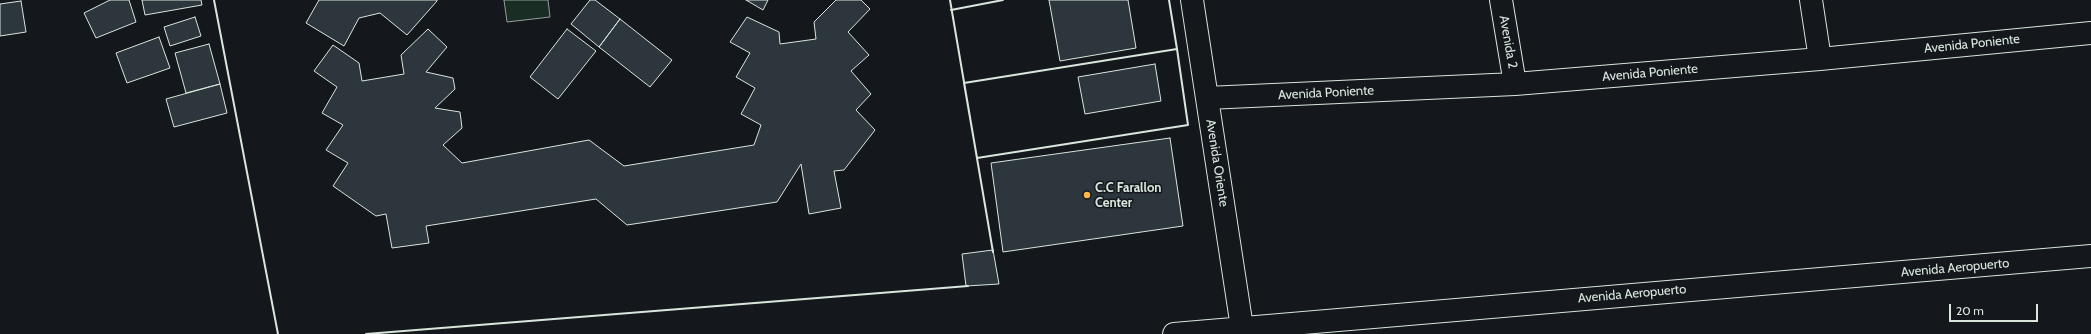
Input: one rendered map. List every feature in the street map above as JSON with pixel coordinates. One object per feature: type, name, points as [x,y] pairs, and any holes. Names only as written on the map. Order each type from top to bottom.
[{"type":"street","name":"Avenida Oriente","points":[[1192,0],[1243,330]]},
{"type":"street","name":"Avenida 2","points":[[1501,0],[1515,84]]},
{"type":"street","points":[[1811,0],[1820,59]]},
{"type":"street","name":"Avenida Poniente","points":[[1207,98],[1515,84],[1820,59],[2091,33]]},
{"type":"street","name":"Avenida Aeropuerto","points":[[1174,334],[1243,330],[2091,256]]},
{"type":"green space","points":[[504,0],[548,0],[550,17],[507,22]]},
{"type":"building","points":[[110,0],[129,0],[136,22],[96,38],[84,13]]},
{"type":"building","points":[[142,0],[201,0],[202,5],[145,15]]},
{"type":"building","points":[[319,0],[437,1],[407,35],[380,13],[359,18],[344,46],[306,23]]},
{"type":"building","points":[[590,0],[595,0],[620,19],[599,47],[571,24]]},
{"type":"building","points":[[746,0],[768,0],[763,10]]},
{"type":"building","points":[[836,0],[861,0],[870,9],[848,32],[869,55],[851,71],[871,94],[856,110],[875,130],[844,170],[834,171],[841,208],[809,214],[801,164],[777,202],[627,225],[596,199],[426,226],[429,243],[392,248],[386,214],[376,216],[333,186],[348,163],[326,150],[343,125],[322,113],[337,87],[314,71],[333,45],[359,63],[362,81],[404,74],[401,55],[428,29],[447,47],[426,72],[453,78],[455,89],[435,108],[460,112],[462,128],[443,145],[462,163],[589,140],[624,166],[754,145],[761,125],[741,114],[755,88],[736,77],[750,53],[730,42],[747,17],[779,32],[780,44],[816,39],[814,22]]},
{"type":"building","points":[[1049,0],[1128,0],[1136,48],[1060,61]]},
{"type":"building","points":[[21,1],[26,32],[0,36],[0,4]]},
{"type":"building","points":[[195,17],[201,36],[170,46],[164,27]]},
{"type":"building","points":[[620,19],[672,60],[650,87],[599,47]]},
{"type":"building","points":[[567,29],[596,51],[558,99],[530,77]]},
{"type":"building","points":[[159,37],[170,68],[127,83],[116,53]]},
{"type":"building","points":[[209,44],[220,84],[186,93],[175,53]]},
{"type":"building","points":[[1155,64],[1161,101],[1085,114],[1078,77]]},
{"type":"building","points":[[220,84],[227,113],[174,127],[166,99]]},
{"type":"building","name":"C.C Farallon Center","points":[[1170,138],[1183,226],[1003,252],[991,163]]},
{"type":"building","points":[[993,250],[999,284],[966,286],[962,254]]},
{"type":"wall","points":[[214,0],[278,334]]},
{"type":"wall","points":[[950,0],[993,252]]},
{"type":"wall","points":[[951,10],[1003,0]]},
{"type":"wall","points":[[1169,0],[1177,49]]},
{"type":"wall","points":[[1177,49],[1188,125],[977,158],[964,83],[1177,49]]},
{"type":"wall","points":[[366,334],[968,286]]},
{"type":"place","name":"C.C Farallon Center","points":[[1087,195]]}]
